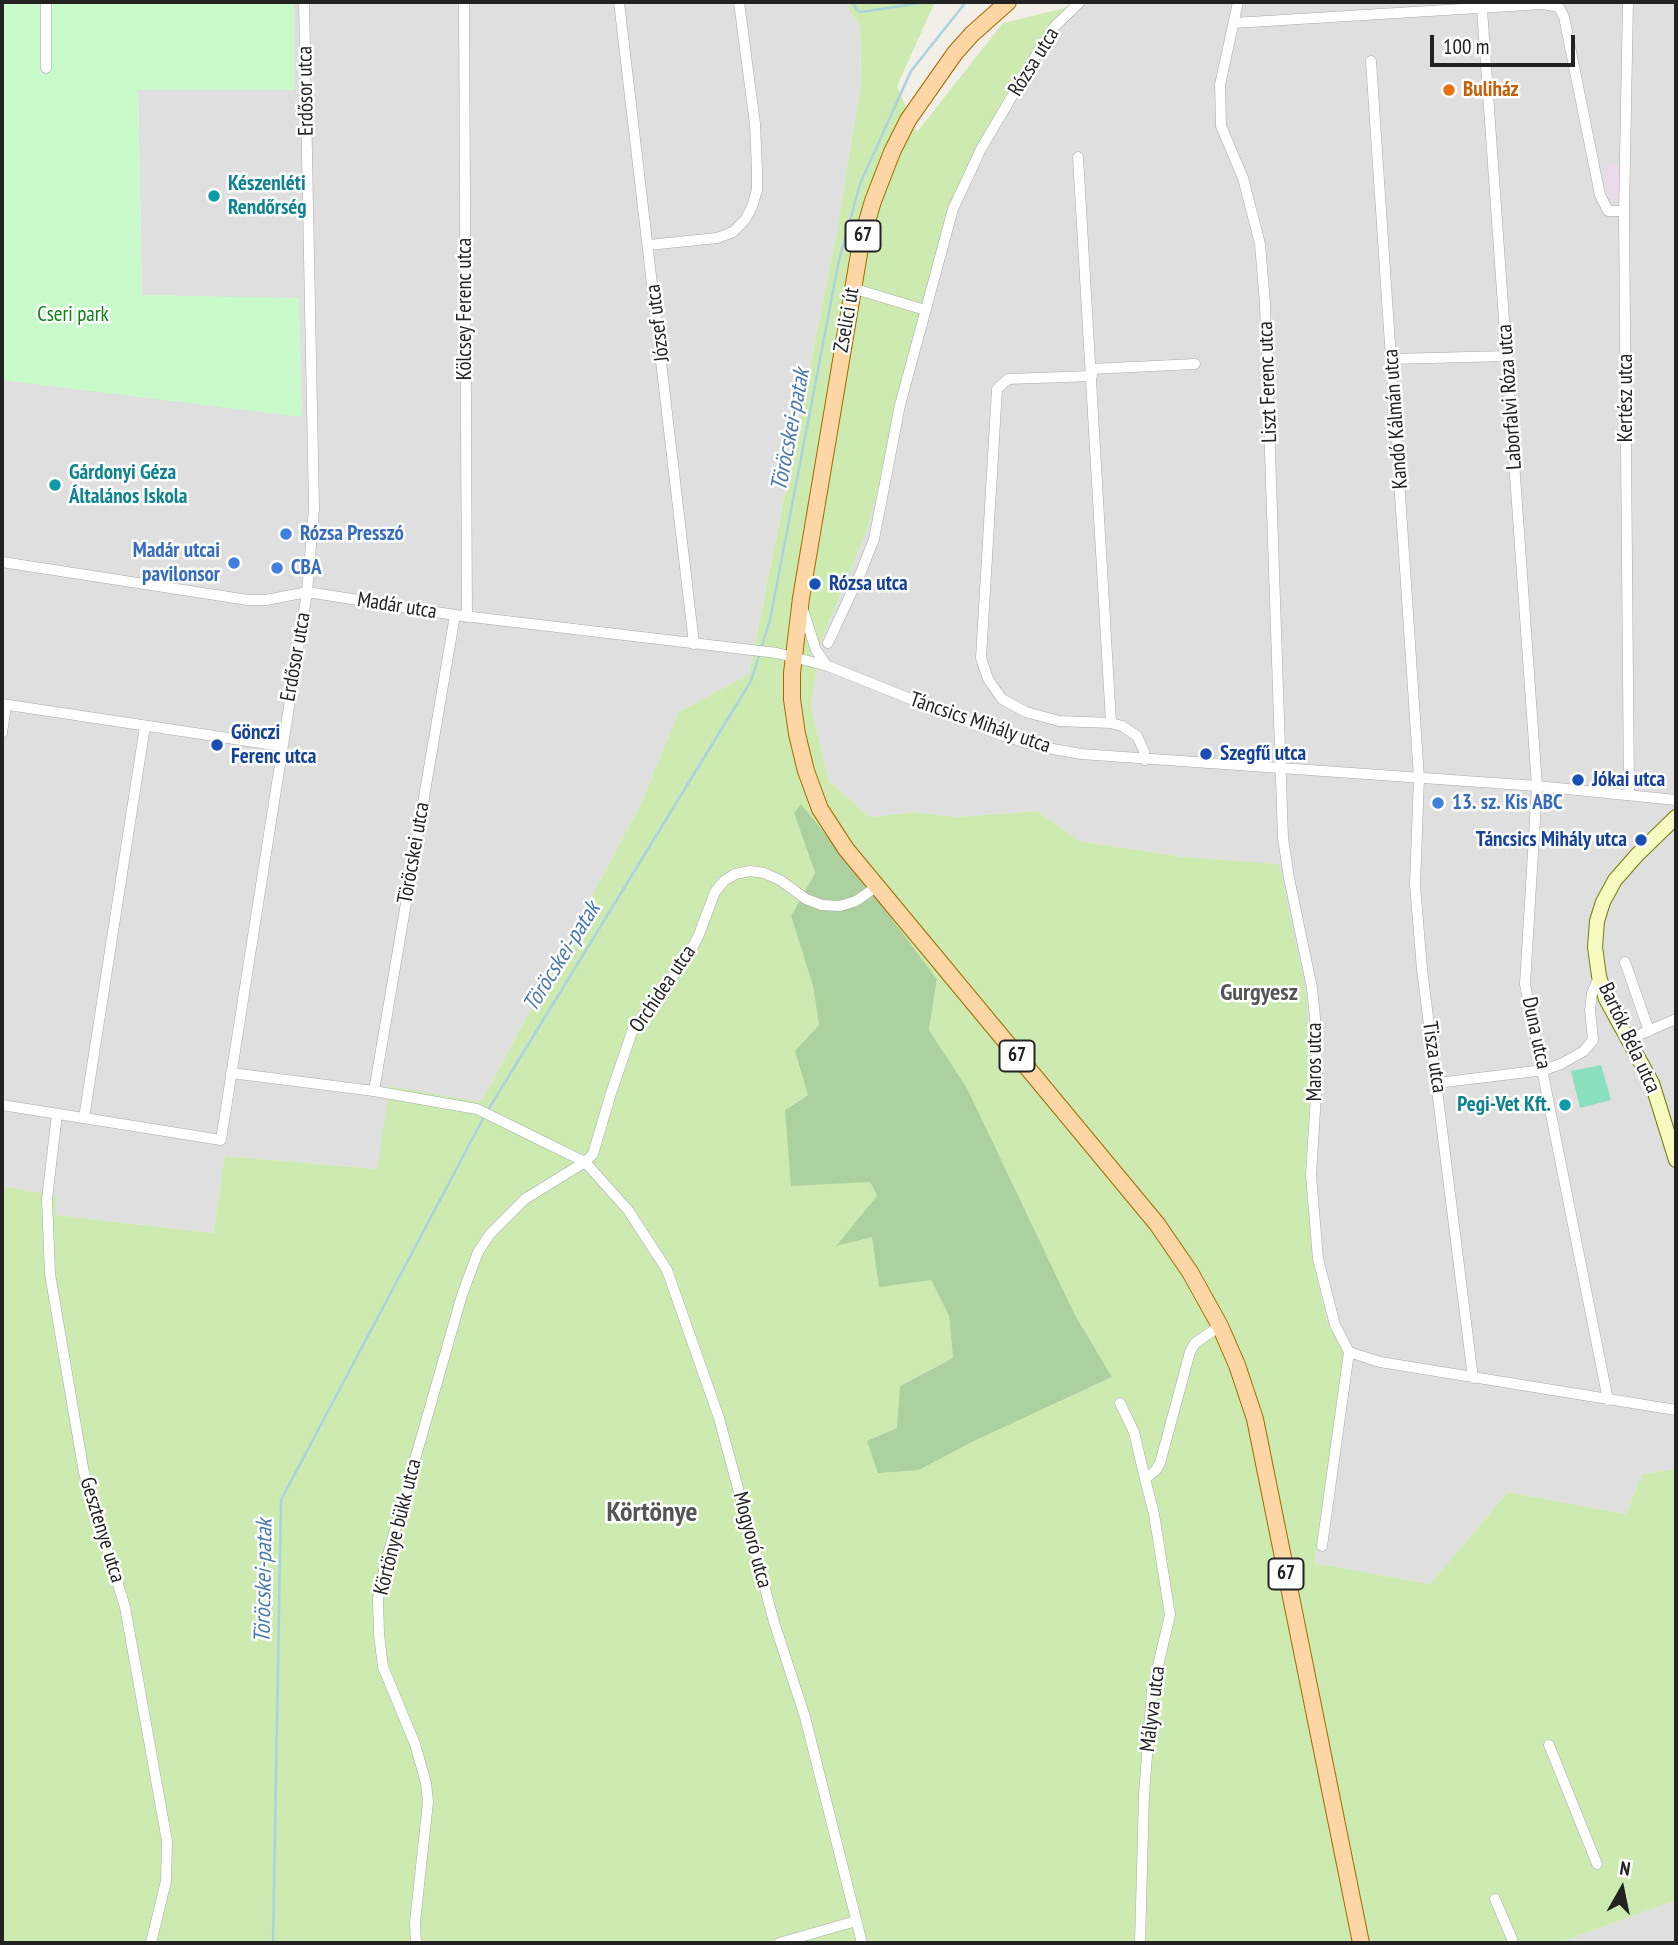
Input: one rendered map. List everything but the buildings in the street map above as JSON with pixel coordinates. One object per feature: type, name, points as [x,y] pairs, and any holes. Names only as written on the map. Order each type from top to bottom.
[{"type":"main road","name":"Zselici út","points":[[801,598],[852,288],[873,201],[908,120],[955,53],[1008,2]]},
{"type":"main road","name":"67","points":[[801,598],[792,699],[801,754],[820,809],[846,849],[876,887],[1157,1224],[1190,1272],[1220,1326],[1237,1365],[1255,1419],[1361,1943]]},
{"type":"street","points":[[46,68],[47,2]]},
{"type":"street","name":"Erdősor utca","points":[[84,1118],[221,1140],[307,592],[314,509],[304,2]]},
{"type":"street","name":"Kölcsey Ferenc utca","points":[[464,2],[467,617]]},
{"type":"street","name":"József utca","points":[[619,2],[694,644]]},
{"type":"street","points":[[649,245],[717,238],[733,232],[745,220],[752,207],[757,190],[755,124],[740,2]]},
{"type":"street","name":"Rózsa utca","points":[[828,643],[874,539],[900,405],[942,245],[963,184],[1054,27],[1080,2]]},
{"type":"street","name":"Liszt Ferenc utca","points":[[1238,2],[1220,85],[1221,125],[1243,178],[1260,244],[1265,303],[1281,770]]},
{"type":"street","name":"Kertész utca","points":[[1628,2],[1624,211],[1629,795]]},
{"type":"street","points":[[1234,23],[1543,4],[1559,6],[1564,18],[1600,195],[1608,211],[1624,211]]},
{"type":"street","name":"Laborfalvi Róza utca","points":[[1482,9],[1536,786]]},
{"type":"street","name":"Kandó Kálmán utca","points":[[1371,61],[1419,778]]},
{"type":"street","points":[[1078,157],[1111,723]]},
{"type":"street","points":[[852,288],[925,310]]},
{"type":"street","points":[[1392,359],[1507,356]]},
{"type":"street","points":[[1145,760],[1137,736],[1130,730],[1111,723],[1059,721],[1026,712],[1002,699],[988,679],[981,658],[981,635],[997,389],[1008,379],[1195,364]]},
{"type":"street","name":"Madár utca","points":[[2,562],[248,600],[266,600],[307,592],[467,617],[794,656]]},
{"type":"street","points":[[801,598],[809,635],[828,666]]},
{"type":"street","name":"Töröcskei utca","points":[[374,1091],[454,615]]},
{"type":"street","name":"Táncsics Mihály utca","points":[[794,656],[828,666],[1003,736],[1081,754],[1536,786],[1676,800]]},
{"type":"street","points":[[2,733],[4,705],[281,746]]},
{"type":"street","points":[[2,1105],[84,1118],[145,726]]},
{"type":"street","name":"Maros utca","points":[[1281,770],[1283,838],[1312,988],[1316,1028],[1317,1079],[1311,1175],[1318,1259],[1335,1325],[1349,1352]]},
{"type":"street","name":"Tisza utca","points":[[1419,778],[1415,885],[1422,969],[1473,1378]]},
{"type":"street","name":"Duna utca","points":[[1536,786],[1525,984],[1608,1400]]},
{"type":"street","name":"Bartók Béla utca","points":[[1676,817],[1615,880],[1603,902],[1597,921],[1595,947],[1606,999],[1651,1083],[1676,1160]]},
{"type":"street","name":"Orchidea utca","points":[[585,1162],[593,1154],[634,1029],[687,957],[698,937],[715,892],[724,881],[735,874],[750,871],[764,873],[780,880],[806,899],[822,905],[840,906],[856,901],[876,887]]},
{"type":"street","points":[[1625,962],[1649,1031]]},
{"type":"street","points":[[1437,1083],[1544,1070],[1584,1051],[1592,1040],[1590,1010],[1599,976]]},
{"type":"street","points":[[1627,1040],[1674,1021]]},
{"type":"street","points":[[231,1073],[374,1091],[477,1109],[585,1162]]},
{"type":"street","name":"Gesztenye utca","points":[[57,1114],[47,1199],[50,1274],[84,1473],[125,1607],[167,1841],[166,1881],[151,1943]]},
{"type":"street","name":"Mogyoró utca","points":[[585,1162],[628,1210],[667,1270],[682,1310],[719,1418],[774,1622],[805,1717],[862,1943]]},
{"type":"street","name":"Körtönye bükk utca","points":[[416,1943],[416,1909],[428,1802],[426,1783],[415,1744],[383,1667],[379,1635],[379,1599],[386,1561],[462,1295],[478,1252],[490,1234],[526,1199],[585,1162]]},
{"type":"street","points":[[1145,1479],[1160,1463],[1190,1352],[1195,1343],[1220,1326]]},
{"type":"street","points":[[1322,1546],[1349,1352],[1380,1362],[1676,1410]]},
{"type":"street","name":"Mályva utca","points":[[1119,1403],[1134,1432],[1154,1514],[1170,1615],[1152,1691],[1144,1794],[1140,1943]]},
{"type":"street","points":[[1549,1745],[1597,1864]]},
{"type":"street","points":[[1495,1899],[1512,1939]]},
{"type":"street","points":[[779,1943],[856,1921]]},
{"type":"shaded area","points":[[294,2],[848,2],[860,27],[861,83],[837,231],[749,674],[679,712],[639,808],[481,1102],[377,1169],[225,1156],[213,1233],[55,1215],[57,1196],[2,1186],[2,380],[302,416],[298,299],[142,295],[138,90],[294,90]]},
{"type":"shaded area","points":[[1079,2],[1676,2],[1676,1469],[1642,1474],[1626,1514],[1508,1492],[1430,1584],[1314,1563],[1346,1354],[1328,1324],[1313,1262],[1306,1174],[1310,1080],[1279,865],[1184,857],[1079,841],[1037,811],[955,817],[916,812],[870,817],[829,781],[811,706],[822,639],[866,533],[956,209],[1004,117],[1069,7]]},
{"type":"shaded area","points":[[1606,164],[1619,164],[1618,199],[1609,199],[1609,190],[1606,189]]},
{"type":"shaded area","points":[[1676,1900],[1676,1943],[1559,1943]]},
{"type":"green space","name":"Cseri park","points":[[2,2],[294,2],[294,90],[138,90],[142,295],[299,298],[302,417],[2,380]]},
{"type":"green space","points":[[848,2],[935,2],[897,86],[917,132],[1003,23],[1069,7],[1004,117],[956,209],[866,533],[822,639],[811,706],[829,781],[870,817],[916,812],[955,817],[1037,811],[1079,841],[1184,857],[1279,864],[1306,991],[1310,1080],[1306,1174],[1313,1262],[1328,1324],[1346,1354],[1314,1563],[1430,1584],[1508,1492],[1626,1514],[1642,1474],[1676,1469],[1676,1900],[1559,1943],[2,1943],[2,1186],[57,1196],[56,1215],[213,1233],[225,1156],[377,1169],[390,1086],[481,1102],[639,808],[679,712],[749,674],[837,231],[861,83],[860,27]],"holes":[[[794,813],[937,979],[929,1030],[967,1088],[1075,1315],[1112,1377],[972,1442],[919,1470],[900,1386],[953,1358],[949,1316],[931,1280],[873,1236],[837,1245],[877,1197],[870,1182],[785,1110],[808,1095],[819,1025],[813,986],[791,916],[815,873]]]},
{"type":"green space","points":[[801,804],[937,979],[929,1030],[967,1088],[1075,1315],[1112,1377],[972,1442],[919,1470],[878,1473],[867,1441],[897,1428],[900,1386],[953,1358],[949,1316],[931,1280],[879,1287],[872,1237],[836,1246],[877,1196],[870,1182],[791,1186],[785,1110],[808,1095],[795,1051],[819,1025],[813,986],[791,916],[815,873],[794,813]]},
{"type":"green space","points":[[1601,1065],[1611,1100],[1580,1108],[1571,1071]]},
{"type":"waterway","points":[[852,2],[861,12],[928,2]]},
{"type":"waterway","points":[[951,2],[962,3]]},
{"type":"waterway","name":"Töröcskei-patak","points":[[488,1110],[751,681],[770,620],[839,260],[860,184],[911,71],[966,2]]},
{"type":"waterway","name":"Töröcskei-patak","points":[[273,1943],[281,1500],[485,1115]]},
{"type":"place","name":"Buliház","points":[[1449,90]]},
{"type":"place","name":"Készenléti Rendőrség","points":[[214,196]]},
{"type":"place","name":"Gárdonyi Géza Általános Iskola","points":[[55,485]]},
{"type":"place","name":"Rózsa Presszó","points":[[286,534]]},
{"type":"place","name":"Madár utcai pavilonsor","points":[[234,563]]},
{"type":"place","name":"CBA","points":[[277,568]]},
{"type":"place","name":"Rózsa utca","points":[[815,584]]},
{"type":"place","name":"Gönczi Ferenc utca","points":[[217,745]]},
{"type":"place","name":"Szegfű utca","points":[[1206,754]]},
{"type":"place","name":"Jókai utca","points":[[1578,780]]},
{"type":"place","name":"13. sz. Kis ABC","points":[[1438,803]]},
{"type":"place","name":"Táncsics Mihály utca","points":[[1641,840]]},
{"type":"place","name":"Pegi-Vet Kft.","points":[[1565,1105]]},
{"type":"district","name":"Gurgyesz","points":[[1259,993]]},
{"type":"district","name":"Körtönye","points":[[652,1513]]}]
